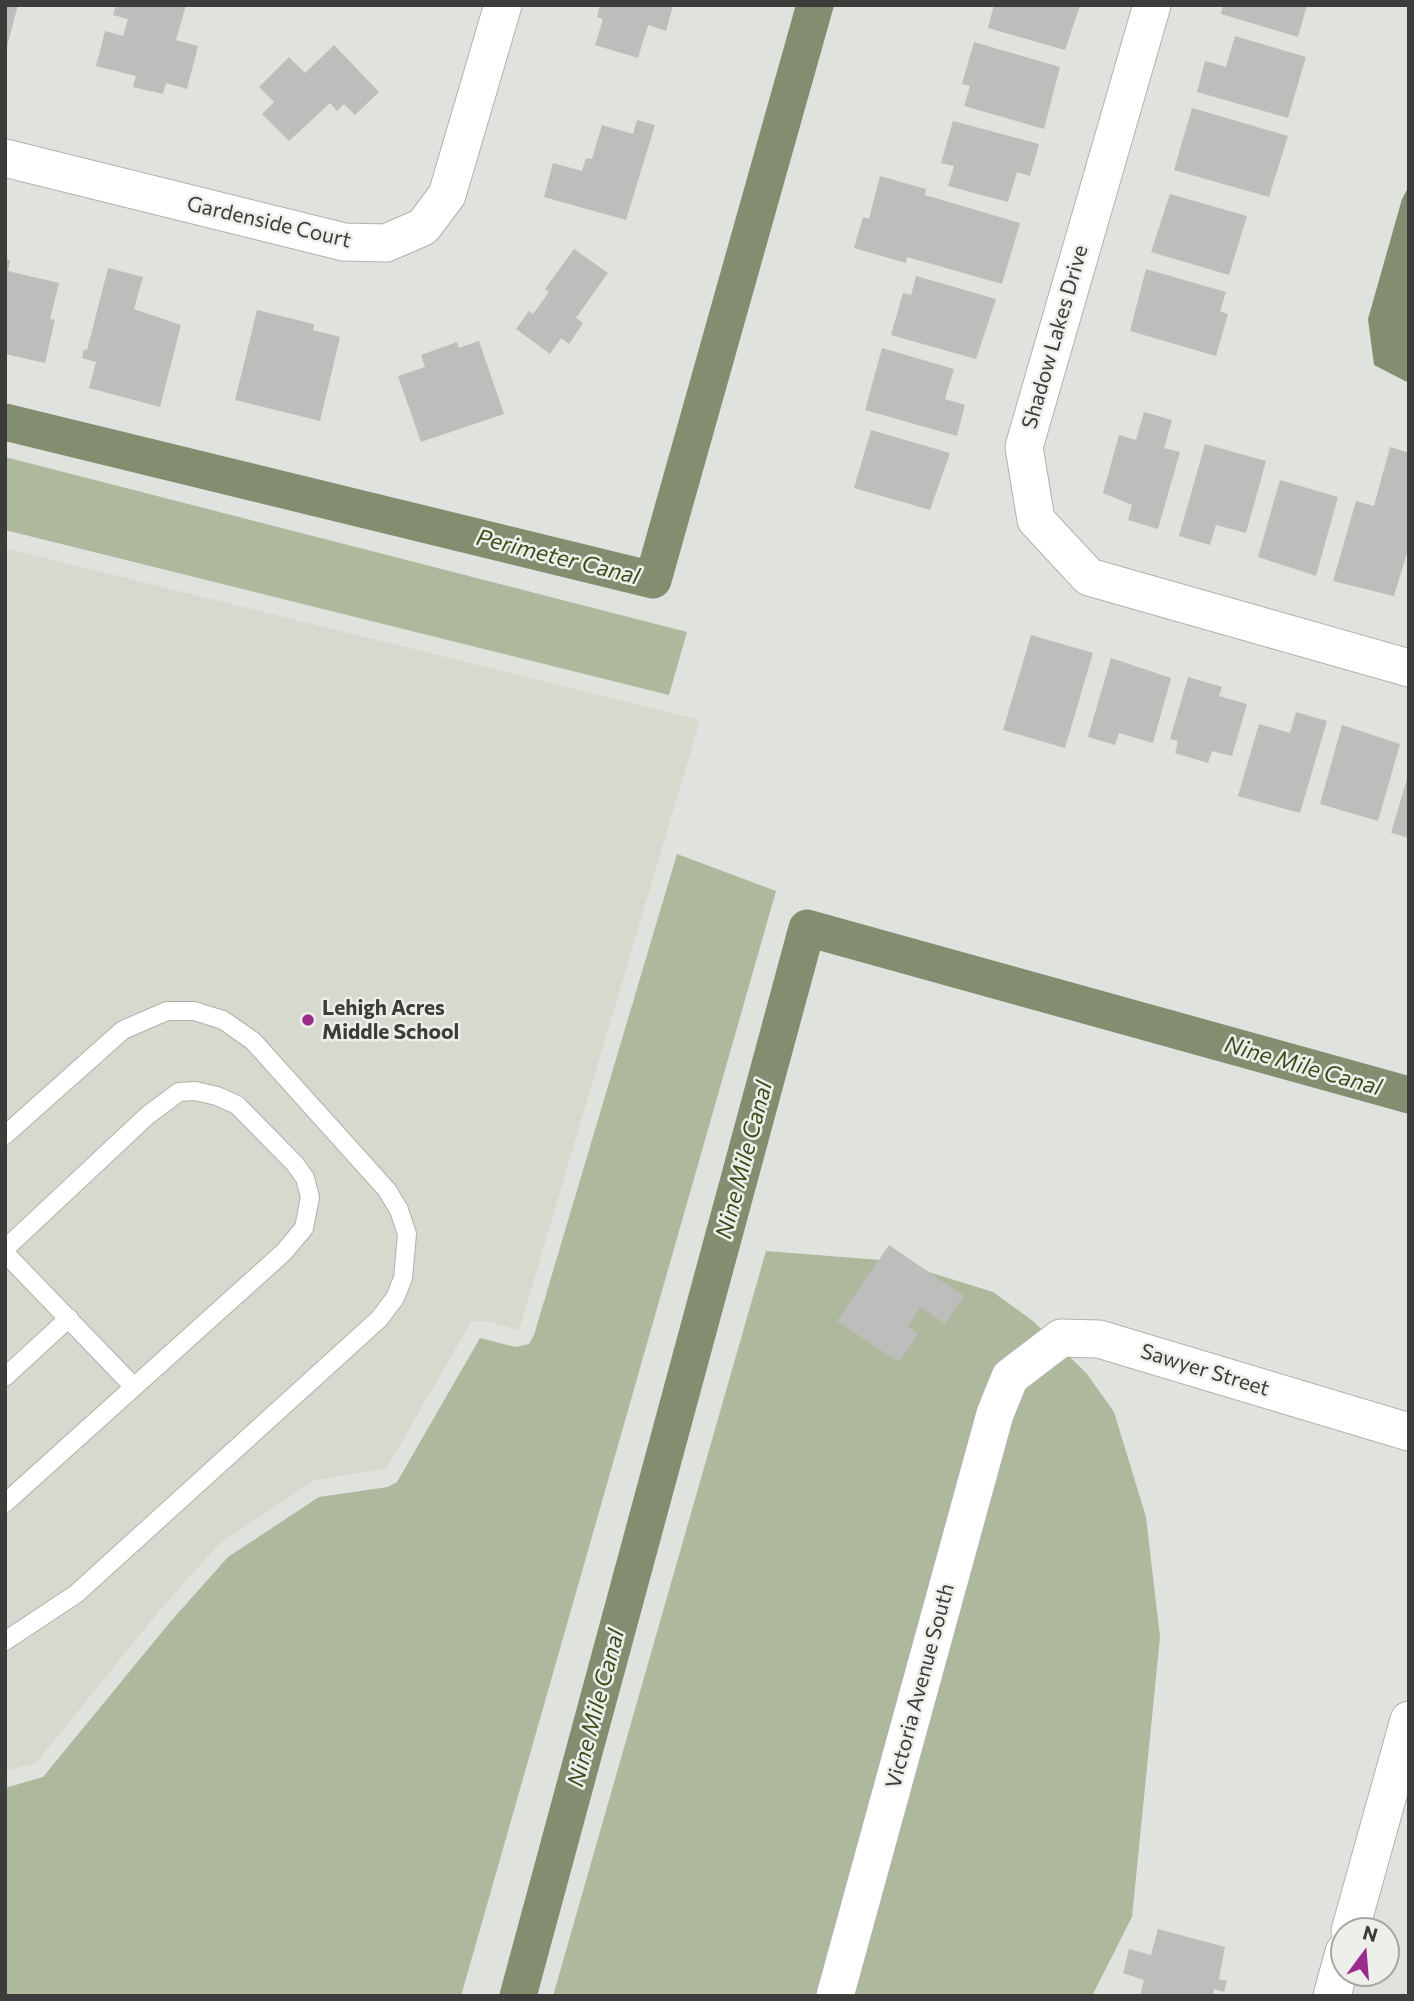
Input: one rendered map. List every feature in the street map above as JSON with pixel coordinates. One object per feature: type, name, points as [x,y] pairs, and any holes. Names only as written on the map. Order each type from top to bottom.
[{"type":"street","name":"Gardenside Court","points":[[5,158],[344,242],[386,243],[423,227],[447,195],[503,5]]},
{"type":"street","name":"Shadow Lakes Drive","points":[[1152,5],[1024,447],[1036,520],[1090,577],[1409,668]]},
{"type":"street","name":"Sawyer Street","points":[[1010,1377],[1061,1338],[1099,1339],[1409,1432]]},
{"type":"street","name":"Victoria Avenue South","points":[[835,1996],[995,1414],[1010,1377]]},
{"type":"street","points":[[1354,1917],[1409,1720]]},
{"type":"lane","points":[[5,1135],[123,1030],[167,1012],[194,1011],[223,1020],[253,1041],[387,1190],[399,1210],[407,1234],[403,1279],[395,1298],[379,1319],[76,1594],[5,1641]]},
{"type":"lane","points":[[5,1503],[134,1387],[284,1252],[304,1228],[310,1197],[305,1178],[295,1164],[237,1105],[217,1096],[179,1091],[148,1115],[5,1251],[134,1387]]},
{"type":"lane","points":[[5,1377],[69,1318]]},
{"type":"shaded area","points":[[1409,186],[1409,383],[1374,365],[1368,319],[1402,199]]},
{"type":"shaded area","points":[[5,457],[687,632],[669,695],[5,530]]},
{"type":"shaded area","name":"Lehigh Acres Middle School","points":[[5,548],[700,720],[519,1330],[485,1321],[471,1322],[386,1469],[315,1480],[219,1544],[160,1610],[36,1763],[5,1771]]},
{"type":"shaded area","points":[[677,854],[776,891],[461,1996],[5,1996],[5,1788],[43,1777],[171,1621],[228,1557],[319,1497],[388,1487],[397,1482],[480,1338],[515,1347],[529,1344],[534,1335]]},
{"type":"shaded area","points":[[766,1251],[893,1261],[993,1292],[1033,1321],[1068,1355],[1087,1374],[1114,1412],[1146,1517],[1160,1637],[1132,1917],[1092,1996],[553,1996]]},
{"type":"building","points":[[5,5],[18,5],[6,50],[5,50]]},
{"type":"building","points":[[116,5],[186,5],[176,40],[198,46],[187,89],[166,83],[163,94],[133,87],[136,76],[96,66],[105,31],[123,36],[128,19],[113,15]]},
{"type":"building","points":[[600,5],[673,5],[666,31],[648,25],[638,58],[595,45],[603,19],[597,17]]},
{"type":"building","points":[[994,5],[1080,5],[1065,50],[988,28]]},
{"type":"building","points":[[1223,5],[1307,5],[1298,37],[1221,14]]},
{"type":"building","points":[[1235,36],[1306,57],[1288,118],[1197,92],[1205,61],[1226,67]]},
{"type":"building","points":[[974,42],[1060,67],[1044,129],[964,106],[970,86],[962,84]]},
{"type":"building","points":[[334,45],[379,92],[355,115],[344,104],[337,111],[330,103],[289,141],[262,114],[274,102],[259,87],[289,57],[305,73]]},
{"type":"building","points":[[1192,108],[1288,136],[1269,197],[1174,170]]},
{"type":"building","points":[[637,120],[655,125],[626,220],[544,197],[553,163],[582,171],[586,158],[592,159],[602,125],[633,134]]},
{"type":"building","points":[[953,121],[1039,144],[1030,176],[1017,172],[1008,202],[948,186],[954,166],[941,163]]},
{"type":"building","points":[[880,176],[926,189],[925,195],[1020,223],[1002,284],[907,257],[906,263],[854,248],[863,217],[869,219]]},
{"type":"building","points":[[1170,194],[1247,216],[1229,275],[1151,252]]},
{"type":"building","points":[[574,249],[608,273],[576,318],[583,323],[569,344],[561,338],[550,354],[516,329],[529,311],[533,314],[549,292],[545,289]]},
{"type":"building","points":[[5,259],[10,260],[8,271],[59,283],[50,319],[55,320],[45,363],[5,354]]},
{"type":"building","points":[[108,268],[143,277],[134,309],[181,325],[160,407],[89,388],[96,362],[82,358],[84,349],[87,350]]},
{"type":"building","points":[[1146,269],[1226,292],[1220,311],[1228,314],[1216,356],[1130,331]]},
{"type":"building","points":[[916,276],[996,299],[976,359],[891,335],[903,293],[911,295]]},
{"type":"building","points":[[257,310],[314,324],[313,330],[340,337],[320,421],[235,400]]},
{"type":"building","points":[[479,341],[504,414],[421,442],[398,376],[425,367],[421,355],[457,342],[459,348]]},
{"type":"building","points":[[882,348],[954,369],[945,399],[965,405],[957,436],[865,410]]},
{"type":"building","points":[[1144,412],[1172,420],[1164,448],[1180,452],[1158,529],[1128,520],[1132,505],[1103,493],[1119,435],[1136,440]]},
{"type":"building","points":[[871,430],[950,453],[930,510],[854,488]]},
{"type":"building","points":[[1205,444],[1266,461],[1246,533],[1216,525],[1210,545],[1179,536]]},
{"type":"building","points":[[1390,447],[1409,453],[1409,546],[1394,596],[1333,581],[1356,501],[1374,506]]},
{"type":"building","points":[[1280,480],[1338,497],[1316,576],[1258,557]]},
{"type":"building","points":[[1031,635],[1093,653],[1065,748],[1003,730]]},
{"type":"building","points":[[1111,658],[1171,678],[1153,743],[1119,733],[1115,745],[1088,737]]},
{"type":"building","points":[[1188,677],[1222,687],[1219,696],[1247,704],[1232,756],[1212,751],[1208,763],[1175,753],[1178,741],[1170,739]]},
{"type":"building","points":[[1296,712],[1327,721],[1300,813],[1238,796],[1259,724],[1290,733]]},
{"type":"building","points":[[1342,725],[1400,744],[1378,821],[1320,804]]},
{"type":"building","points":[[1409,775],[1409,838],[1391,833]]},
{"type":"building","points":[[889,1245],[964,1296],[945,1324],[921,1307],[908,1326],[918,1334],[901,1359],[895,1360],[837,1321]]},
{"type":"building","points":[[1158,1929],[1225,1947],[1219,1979],[1227,1981],[1224,1992],[1214,1989],[1213,1996],[1140,1996],[1144,1980],[1123,1973],[1129,1949],[1151,1955]]},
{"type":"waterway","name":"Perimeter Canal","points":[[5,422],[653,580],[815,5]]},
{"type":"waterway","name":"Nine Mile Canal","points":[[518,1996],[807,928],[1409,1095]]},
{"type":"place","name":"Lehigh Acres Middle School","points":[[308,1020]]}]
